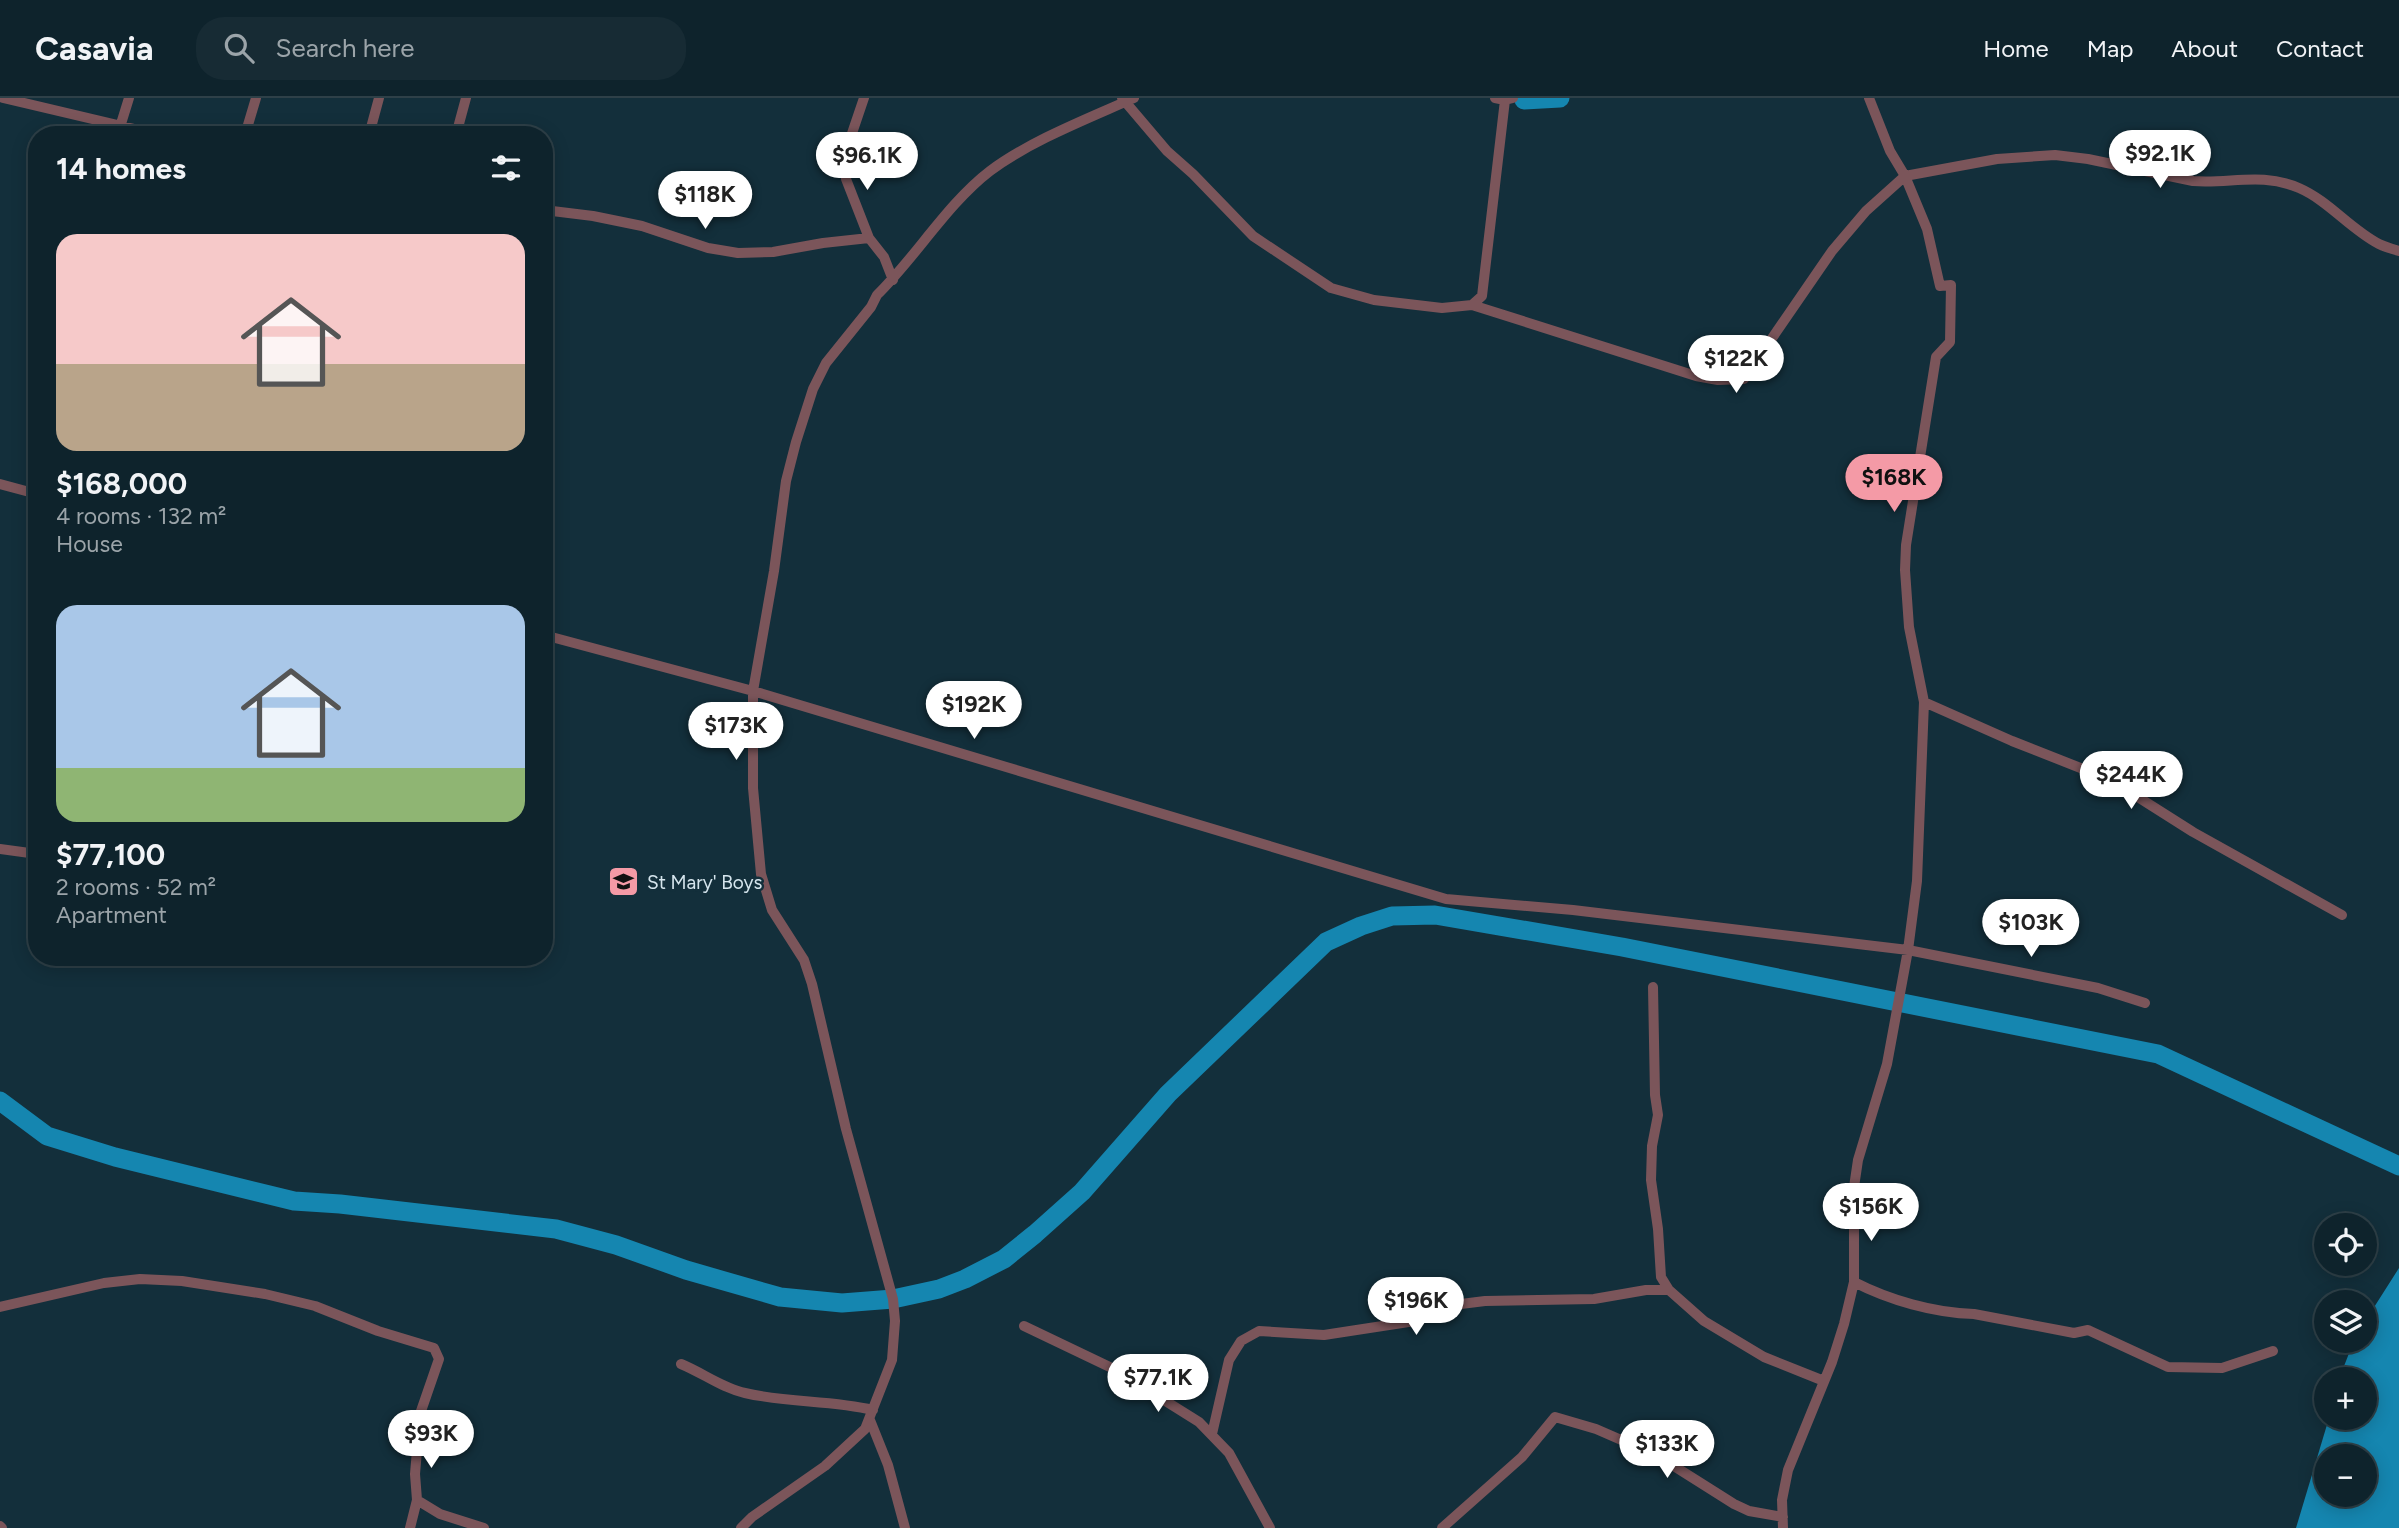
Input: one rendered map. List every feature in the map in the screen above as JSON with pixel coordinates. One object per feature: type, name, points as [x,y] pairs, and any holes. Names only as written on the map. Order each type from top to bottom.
[{"type":"street","points":[[3,98],[116,126]]},
{"type":"street","points":[[120,126],[128,98]]},
{"type":"street","points":[[247,126],[256,98]]},
{"type":"street","points":[[371,126],[379,98]]},
{"type":"street","points":[[458,126],[466,98]]},
{"type":"street","points":[[864,98],[845,162],[850,192],[869,239],[884,257],[893,280]]},
{"type":"street","points":[[1442,1528],[1522,1457],[1555,1416],[1596,1429],[1658,1456],[1749,1511],[1783,1522],[1783,1490],[1788,1470],[1844,1324],[1854,1282],[1854,1187],[1858,1160],[1887,1064],[1908,950],[1917,881],[1924,702],[1909,627],[1906,545],[1936,357],[1950,342],[1951,285],[1940,286],[1927,229],[1905,176],[1890,151],[1869,98]]},
{"type":"street","points":[[741,1528],[752,1517],[849,1446],[871,1415],[892,1360],[895,1321],[893,1299],[846,1129],[812,984],[804,960],[767,898],[761,874],[753,788],[753,691],[774,571],[786,481],[813,389],[826,363],[871,307],[877,295],[893,280],[952,209],[989,172],[1052,136],[1127,99],[1167,151],[1253,236],[1331,288],[1374,300],[1415,305],[1442,308],[1472,305],[1696,376],[1718,380],[1744,379],[1832,251],[1866,211],[1905,176],[1997,159],[2055,155],[2088,159],[2193,181],[2248,178],[2269,180],[2298,188],[2317,198],[2379,244],[2399,251]]},
{"type":"street","points":[[1472,305],[1482,296],[1505,99]]},
{"type":"street","points":[[553,211],[642,226],[708,248],[738,253],[773,252],[823,243],[869,239]]},
{"type":"street","points":[[0,484],[28,492]]},
{"type":"street","points":[[553,637],[753,691],[1446,899],[1573,910],[1908,950],[2098,988],[2145,1003]]},
{"type":"street","points":[[1924,702],[2012,741],[2111,780],[2193,832],[2342,915]]},
{"type":"street","points":[[0,849],[28,853]]},
{"type":"street","points":[[1653,987],[1655,1096],[1658,1115],[1652,1146],[1651,1180],[1661,1277],[1669,1290],[1704,1321],[1754,1352],[1795,1372],[1824,1381]]},
{"type":"street","points":[[0,1307],[104,1283],[140,1279],[182,1281],[265,1294],[315,1306],[378,1331],[434,1348],[439,1359],[420,1414],[415,1474],[417,1500],[410,1528]]},
{"type":"street","points":[[1854,1282],[1883,1295],[1957,1313],[2074,1333],[2088,1330],[2168,1367],[2221,1368],[2273,1351]]},
{"type":"street","points":[[1212,1434],[1229,1360],[1241,1341],[1259,1331],[1324,1335],[1415,1321],[1461,1304],[1594,1299],[1646,1290],[1669,1290]]},
{"type":"street","points":[[1024,1326],[1107,1366],[1199,1422],[1237,1465],[1270,1528]]},
{"type":"street","points":[[681,1364],[702,1373],[723,1387],[747,1394],[851,1405],[871,1415],[905,1528]]},
{"type":"street","points":[[417,1500],[453,1523],[484,1528]]},
{"type":"water","points":[[2399,1268],[2399,1528],[2296,1528],[2314,1468],[2314,1507],[2377,1507],[2377,1444],[2321,1444],[2325,1430],[2377,1430],[2377,1367],[2344,1367],[2349,1353],[2377,1353],[2377,1303]]},
{"type":"waterway","points":[[1524,100],[1560,98]]},
{"type":"waterway","points":[[0,1101],[47,1136],[115,1157],[294,1201],[556,1229],[616,1245],[686,1270],[780,1297],[842,1303],[893,1299],[939,1289],[965,1279],[1004,1259],[1035,1234],[1082,1192],[1168,1094],[1326,942],[1392,916],[1435,915],[1622,947],[2158,1054],[2399,1166]]},
{"type":"place","name":"St Mary' Boys","points":[[624,882]]}]
